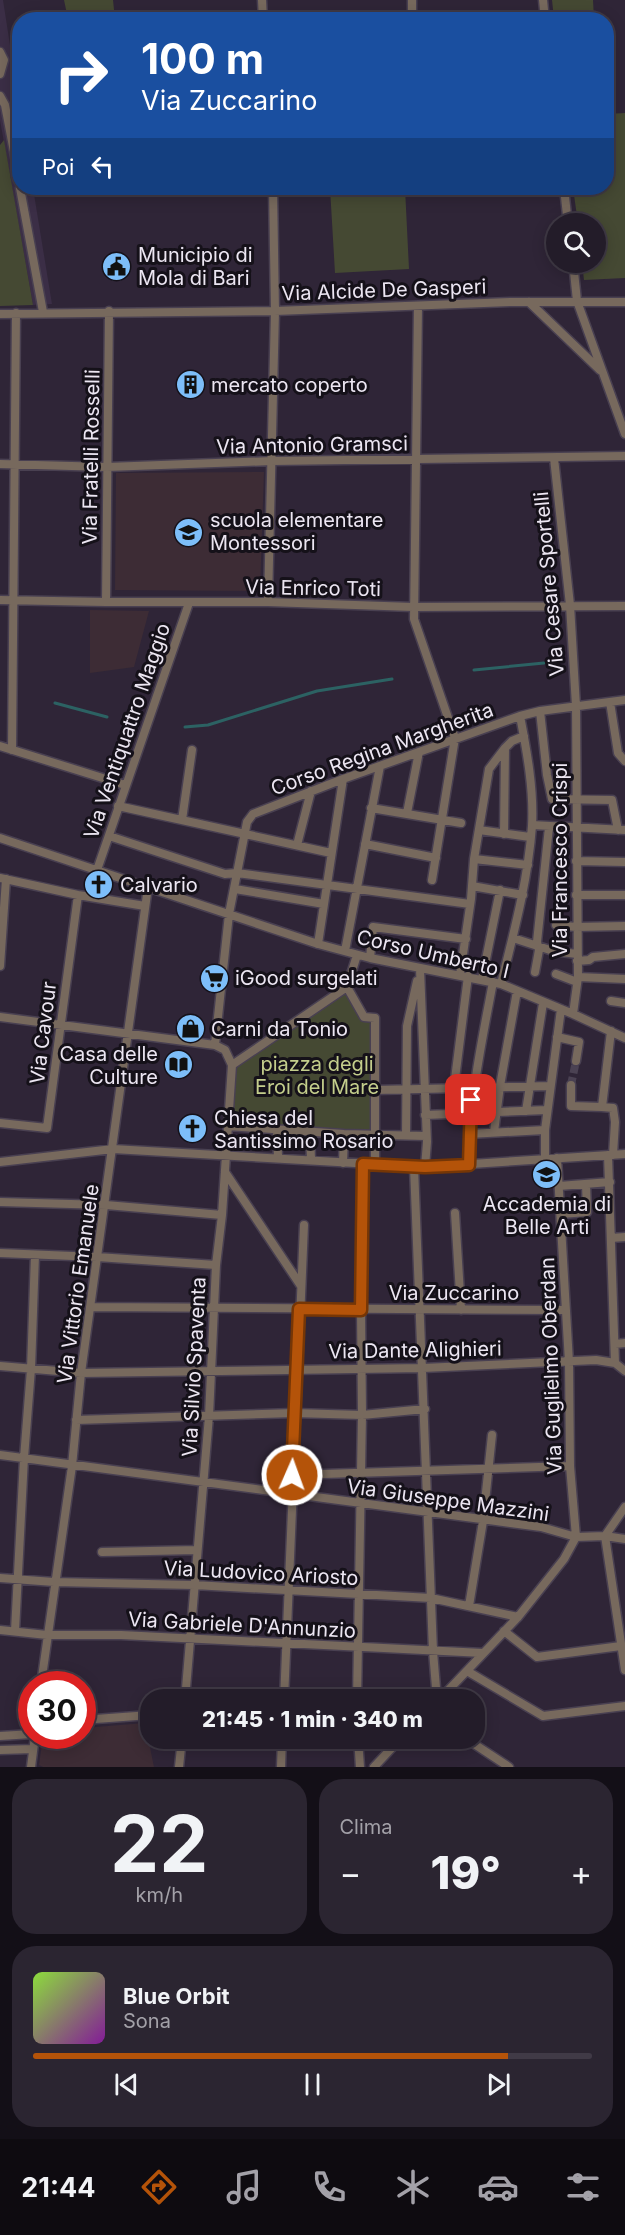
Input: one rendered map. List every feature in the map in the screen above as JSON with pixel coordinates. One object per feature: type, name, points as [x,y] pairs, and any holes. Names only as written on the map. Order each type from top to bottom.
[{"type":"street","points":[[0,52],[4,66],[0,74]]},
{"type":"street","points":[[0,96],[5,105],[12,142]]},
{"type":"street","points":[[22,195],[43,312]]},
{"type":"street","points":[[267,602],[275,311],[273,195]]},
{"type":"street","points":[[565,195],[567,213]]},
{"type":"street","points":[[574,273],[577,301],[625,434]]},
{"type":"street","points":[[529,302],[602,372]]},
{"type":"street","name":"Via Alcide De Gasperi","points":[[0,314],[109,311],[275,311],[529,302],[625,302]]},
{"type":"street","points":[[418,306],[414,619],[455,738],[432,880]]},
{"type":"street","name":"Via Fratelli Rosselli","points":[[106,602],[109,311]]},
{"type":"street","points":[[12,750],[16,313]]},
{"type":"street","name":"Via Antonio Gramsci","points":[[0,464],[107,467],[272,461],[625,456]]},
{"type":"street","name":"Via Cesare Sportelli","points":[[554,458],[570,605],[576,706]]},
{"type":"street","name":"Via Enrico Toti","points":[[0,600],[267,602],[413,607],[625,606]]},
{"type":"street","name":"Via Ventiquattro Maggio","points":[[97,870],[189,603]]},
{"type":"street","name":"Corso Regina Margherita","points":[[215,1044],[229,914],[244,834],[247,822],[253,814],[343,778],[520,716],[540,711],[625,700]]},
{"type":"street","points":[[610,702],[618,753],[625,761]]},
{"type":"street","name":"Via Francesco Crispi","points":[[573,1014],[578,979],[576,706]]},
{"type":"street","points":[[532,825],[622,830],[612,800],[552,799],[540,711]]},
{"type":"street","points":[[469,1165],[473,1087],[497,983],[513,938],[528,865],[532,825],[531,791],[520,716]]},
{"type":"street","points":[[454,1087],[474,859],[489,769],[512,741],[524,736]]},
{"type":"street","points":[[0,746],[125,785]]},
{"type":"street","points":[[504,834],[505,748]]},
{"type":"street","points":[[182,820],[192,750]]},
{"type":"street","points":[[407,813],[419,752]]},
{"type":"street","points":[[345,951],[380,766]]},
{"type":"street","points":[[318,944],[343,778]]},
{"type":"street","points":[[297,846],[311,791]]},
{"type":"street","points":[[118,806],[331,853]]},
{"type":"street","points":[[371,808],[461,823]]},
{"type":"street","points":[[535,972],[539,950],[549,827]]},
{"type":"street","points":[[479,830],[530,837]]},
{"type":"street","points":[[109,836],[225,874],[237,873],[470,904]]},
{"type":"street","name":"Corso Umberto I","points":[[0,838],[318,944],[420,969],[497,983],[625,1038]]},
{"type":"street","points":[[365,844],[436,858]]},
{"type":"street","points":[[474,859],[528,865]]},
{"type":"street","points":[[576,861],[625,862]]},
{"type":"street","points":[[0,966],[3,878],[78,895],[145,906]]},
{"type":"street","points":[[472,886],[523,895]]},
{"type":"street","name":"Via Vittorio Emanuele","points":[[43,1671],[72,1466],[81,1373],[106,1205],[148,887]]},
{"type":"street","points":[[235,889],[324,904]]},
{"type":"street","points":[[482,979],[500,890]]},
{"type":"street","name":"Via Cavour","points":[[0,1123],[47,1128],[78,895]]},
{"type":"street","points":[[576,895],[625,895]]},
{"type":"street","points":[[556,925],[625,926]]},
{"type":"street","points":[[370,958],[373,927],[466,939]]},
{"type":"street","points":[[513,938],[589,960],[593,957],[625,954]]},
{"type":"street","points":[[0,1017],[215,1044],[225,1050],[232,1065],[347,987],[357,955]]},
{"type":"street","points":[[405,1135],[407,1026],[420,969]]},
{"type":"street","points":[[420,969],[425,1167]]},
{"type":"street","points":[[556,974],[578,979],[625,979]]},
{"type":"street","points":[[347,987],[364,1017],[375,1018],[375,1165]]},
{"type":"street","points":[[494,1132],[517,991]]},
{"type":"street","points":[[611,1001],[625,1003]]},
{"type":"street","points":[[526,1111],[543,1003]]},
{"type":"street","points":[[545,1160],[547,1110],[561,1009]]},
{"type":"street","points":[[602,1107],[611,1031]]},
{"type":"street","points":[[556,1037],[579,1042],[576,1062]]},
{"type":"street","name":"Via Silvio Spaventa","points":[[185,1689],[209,1416],[216,1266],[222,1215],[232,1065]]},
{"type":"street","points":[[375,1090],[550,1086]]},
{"type":"street","points":[[571,1086],[571,1106],[613,1108],[615,1122],[609,1182],[615,1363],[625,1371]]},
{"type":"street","points":[[425,1114],[547,1110]]},
{"type":"street","points":[[228,1126],[344,1134],[426,1136]]},
{"type":"street","points":[[277,1130],[278,1158]]},
{"type":"street","points":[[469,1134],[545,1130]]},
{"type":"street","points":[[310,1132],[311,1160]]},
{"type":"street","points":[[343,1162],[344,1134]]},
{"type":"street","points":[[0,1162],[113,1149],[414,1167],[625,1154]]},
{"type":"street","name":"Via Guglielmo Oberdan","points":[[557,1158],[569,1362],[570,1466],[576,1537]]},
{"type":"street","points":[[357,1689],[363,1368],[361,1310],[363,1164]]},
{"type":"street","points":[[414,1167],[433,1651],[437,1689]]},
{"type":"street","points":[[225,1172],[301,1286]]},
{"type":"street","points":[[559,1186],[609,1182]]},
{"type":"street","points":[[561,1214],[587,1212],[586,1184]]},
{"type":"street","points":[[0,1202],[106,1205],[222,1215]]},
{"type":"street","points":[[455,1213],[461,1310]]},
{"type":"street","points":[[284,1689],[294,1413],[304,1225]]},
{"type":"street","points":[[611,1238],[625,1237]]},
{"type":"street","points":[[0,1253],[97,1257],[216,1266]]},
{"type":"street","points":[[15,1630],[31,1369],[35,1255]]},
{"type":"street","points":[[614,1302],[625,1301]]},
{"type":"street","name":"Via Zuccarino","points":[[90,1307],[566,1310]]},
{"type":"street","points":[[615,1344],[625,1343]]},
{"type":"street","name":"Via Dante Alighieri","points":[[0,1366],[81,1373],[423,1368],[596,1360],[615,1363]]},
{"type":"street","points":[[76,1420],[294,1413],[362,1414],[424,1409]]},
{"type":"street","points":[[469,1606],[483,1521],[492,1435]]},
{"type":"street","name":"Via Giuseppe Mazzini","points":[[0,1455],[541,1527],[576,1537],[605,1536],[625,1539]]},
{"type":"street","points":[[292,1475],[570,1466]]},
{"type":"street","points":[[625,1508],[605,1536],[625,1670]]},
{"type":"street","points":[[449,1689],[518,1617],[564,1558],[576,1537]]},
{"type":"street","points":[[102,1552],[197,1550]]},
{"type":"street","name":"Via Ludovico Ariosto","points":[[0,1578],[54,1582],[194,1585],[431,1598],[518,1617]]},
{"type":"street","name":"Via Gabriele D'Annunzio","points":[[0,1630],[47,1635],[286,1642],[483,1653]]},
{"type":"street","points":[[504,1631],[537,1657],[622,1640]]},
{"type":"street","points":[[466,1671],[543,1716],[625,1706]]},
{"type":"street","points":[[96,1719],[140,1716]]},
{"type":"street","points":[[0,1736],[18,1735]]},
{"type":"street","points":[[0,1750],[33,1749],[31,1767]]},
{"type":"street","points":[[179,1767],[181,1749]]},
{"type":"street","points":[[281,1767],[282,1749]]},
{"type":"street","points":[[359,1749],[360,1767]]},
{"type":"street","points":[[374,1767],[391,1749]]},
{"type":"street","points":[[482,1749],[509,1767]]},
{"type":"shaded area","points":[[0,0],[3,0],[12,58],[12,187],[0,120]]},
{"type":"shaded area","points":[[13,195],[34,195],[52,304],[33,305]]},
{"type":"shaded area","name":"scuola elementare Montessori","points":[[264,472],[260,591],[115,590],[116,473]]},
{"type":"shaded area","points":[[90,610],[149,611],[134,667],[90,673]]},
{"type":"shaded area","points":[[140,1723],[140,1749],[150,1749],[154,1767],[43,1767],[39,1765],[41,1749],[96,1749],[96,1727]]},
{"type":"green space","points":[[64,0],[113,0],[114,12],[67,12]]},
{"type":"green space","points":[[552,0],[593,0],[594,12],[553,12]]},
{"type":"green space","points":[[625,113],[625,278],[584,280],[583,273],[606,273],[606,213],[577,213],[574,195],[614,195],[614,114]]},
{"type":"green space","points":[[4,140],[33,305],[0,306],[0,145]]},
{"type":"green space","points":[[330,195],[405,195],[409,269],[335,273]]},
{"type":"green space","name":"piazza degli Eroi del Mare","points":[[346,990],[372,1021],[372,1134],[239,1126],[231,1118],[235,1066]]},
{"type":"waterway","points":[[474,670],[544,663]]},
{"type":"waterway","points":[[185,727],[208,725],[317,691],[392,679]]},
{"type":"waterway","points":[[55,703],[107,717]]},
{"type":"tunnel","points":[[571,1085],[576,1061]]},
{"type":"place","name":"Municipio di Mola di Bari","points":[[117,266]]},
{"type":"place","name":"mercato coperto","points":[[190,385]]},
{"type":"place","name":"scuola elementare Montessori","points":[[189,532]]},
{"type":"place","name":"Calvario","points":[[99,885]]},
{"type":"place","name":"iGood surgelati","points":[[214,978]]},
{"type":"place","name":"Carni da Tonio","points":[[190,1029]]},
{"type":"place","name":"Casa delle Culture","points":[[179,1065]]},
{"type":"place","name":"Chiesa del Santissimo Rosario","points":[[193,1129]]},
{"type":"place","name":"Accademia di Belle Arti","points":[[547,1174]]},
{"type":"route","points":[[292,1475],[299,1309],[361,1310],[363,1164],[425,1167],[469,1165],[471,1100]]}]
